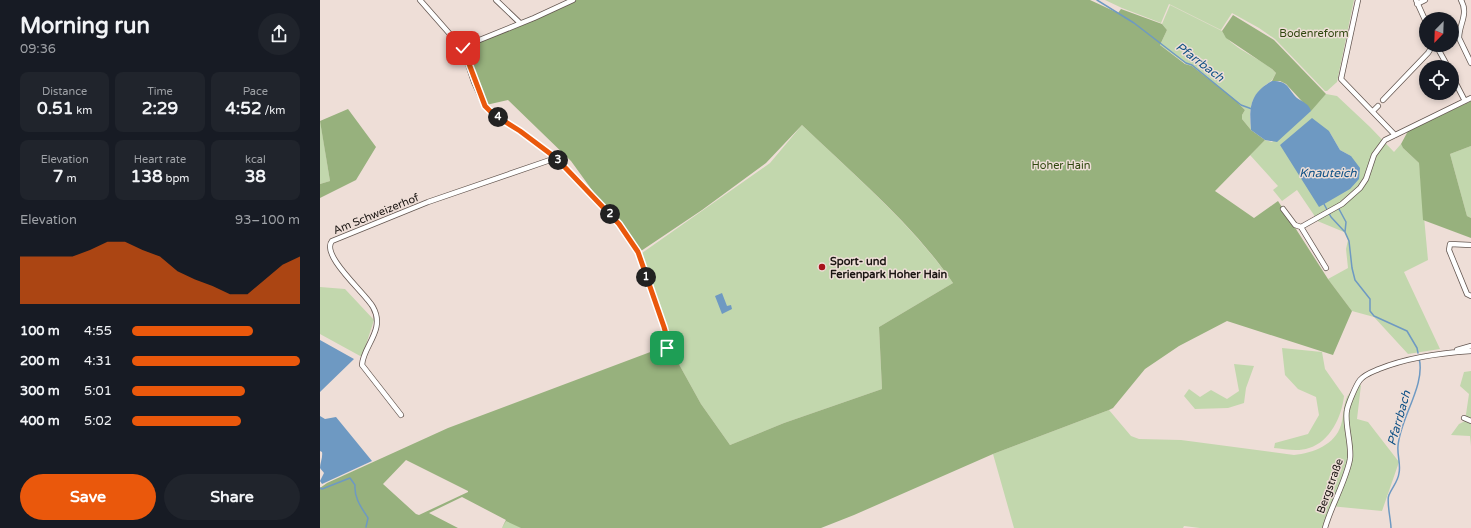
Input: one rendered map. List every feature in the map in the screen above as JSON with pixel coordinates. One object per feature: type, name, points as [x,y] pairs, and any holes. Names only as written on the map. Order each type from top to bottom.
[{"type":"street","points":[[420,0],[463,48],[485,106],[493,114],[520,131],[556,158],[619,224],[636,249],[664,327],[668,341],[667,348]]},
{"type":"street","points":[[496,0],[520,24]]},
{"type":"street","points":[[463,48],[573,0]]},
{"type":"street","points":[[1358,0],[1341,79],[1395,135]]},
{"type":"street","points":[[1422,12],[1417,2],[1425,0]]},
{"type":"street","points":[[1461,0],[1464,5],[1465,16],[1459,38],[1471,63]]},
{"type":"street","points":[[1383,100],[1429,52]]},
{"type":"street","points":[[1459,89],[1465,101]]},
{"type":"street","points":[[1301,227],[1342,204],[1360,188],[1366,179],[1371,162],[1379,147],[1385,140],[1471,98]]},
{"type":"street","points":[[1373,111],[1378,106]]},
{"type":"street","name":"Am Schweizerhof","points":[[401,415],[362,365],[362,360],[373,338],[376,328],[376,319],[373,307],[332,260],[328,248],[329,244],[332,241],[428,202],[556,158]]},
{"type":"street","points":[[1283,209],[1295,225],[1301,227],[1326,268]]},
{"type":"street","points":[[1471,245],[1455,243],[1450,244],[1449,246],[1457,274],[1467,294],[1471,296]]},
{"type":"street","name":"Bergstraße","points":[[1449,352],[1471,346]]},
{"type":"street","name":"Bergstraße","points":[[1325,528],[1347,471],[1350,458],[1346,412],[1360,380],[1366,374],[1410,358],[1449,352],[1471,351]]},
{"type":"street","points":[[1464,418],[1471,421]]},
{"type":"green space","name":"Hoher Hain","points":[[573,0],[1090,0],[1118,13],[1121,9],[1162,24],[1167,30],[1160,45],[1185,64],[1192,66],[1233,98],[1245,110],[1242,115],[1242,119],[1251,130],[1265,140],[1215,191],[1254,218],[1278,201],[1328,279],[1352,311],[1333,355],[1227,321],[1179,346],[1145,369],[1113,408],[993,454],[821,528],[521,528],[506,521],[502,528],[506,520],[462,497],[429,513],[458,528],[320,528],[320,488],[327,483],[448,428],[661,348],[670,348],[701,404],[730,445],[784,423],[882,389],[879,327],[953,283],[937,261],[882,200],[802,125],[766,163],[702,210],[641,251],[608,212],[571,161],[508,100],[486,105],[463,49]],"holes":[[[406,460],[468,491],[419,515],[383,484]]]},
{"type":"green space","name":"Bodenreform","points":[[1105,0],[1354,0],[1337,82],[1325,91],[1275,39],[1232,13],[1221,30],[1169,4],[1161,23]]},
{"type":"green space","points":[[1170,5],[1222,31],[1233,43],[1263,62],[1276,73],[1272,80],[1258,92],[1253,101],[1250,111],[1251,130],[1242,119],[1242,115],[1245,110],[1233,98],[1192,66],[1186,64],[1160,45],[1167,30],[1162,24]]},
{"type":"green space","points":[[1233,15],[1274,40],[1326,94],[1311,111],[1286,84],[1280,81],[1272,81],[1276,73],[1272,69],[1226,38],[1222,31]]},
{"type":"green space","points":[[1326,94],[1337,96],[1394,152],[1401,144],[1403,148],[1419,163],[1428,260],[1404,272],[1440,349],[1408,354],[1374,317],[1352,311],[1328,279],[1348,268],[1346,249],[1348,240],[1344,232],[1315,220],[1314,215],[1297,190],[1282,201],[1273,190],[1278,186],[1250,155],[1265,140],[1272,142],[1286,131],[1307,114]],"holes":[[[1329,131],[1340,150],[1351,156],[1280,145]]]},
{"type":"green space","points":[[1471,101],[1471,146],[1450,154],[1467,216],[1471,218],[1471,238],[1423,220],[1419,163],[1403,148],[1401,144],[1408,131]]},
{"type":"green space","points":[[348,109],[376,147],[356,180],[320,198],[320,184],[330,181],[320,121]]},
{"type":"green space","points":[[320,120],[330,181],[320,184]]},
{"type":"green space","points":[[802,125],[881,200],[919,240],[953,283],[879,327],[882,389],[784,423],[730,445],[701,404],[670,348],[671,339],[642,253],[770,163]]},
{"type":"green space","points":[[1471,146],[1471,218],[1467,216],[1450,154]]},
{"type":"green space","points":[[320,287],[345,289],[374,320],[362,357],[320,334]]},
{"type":"green space","points":[[1282,348],[1322,352],[1325,369],[1344,396],[1338,420],[1329,434],[1316,445],[1305,449],[1292,450],[1274,448],[1275,443],[1308,434],[1319,415],[1316,397],[1298,389],[1285,375]]},
{"type":"green space","points":[[1234,364],[1254,366],[1246,388],[1244,403],[1228,408],[1195,409],[1184,396],[1189,389],[1200,397],[1211,390],[1227,399],[1239,391]]},
{"type":"green space","points":[[1471,371],[1471,446],[1470,436],[1451,435],[1459,424],[1465,421],[1469,394],[1460,386],[1464,372]]},
{"type":"green space","points":[[1361,385],[1357,419],[1368,422],[1399,462],[1382,511],[1330,506],[1322,528],[1200,528],[1184,526],[1183,528],[1014,528],[993,454],[1109,410],[1131,436],[1139,439],[1181,440],[1294,455],[1301,454],[1316,450],[1329,443],[1334,438],[1341,425],[1347,397]]},
{"type":"green space","points":[[506,520],[522,528],[502,528]]},
{"type":"water","name":"Knauteich","points":[[1272,81],[1278,81],[1285,84],[1297,98],[1307,105],[1311,111],[1277,142],[1265,140],[1251,130],[1250,114],[1252,101],[1259,90]]},
{"type":"water","name":"Knauteich","points":[[1312,118],[1329,131],[1340,150],[1351,156],[1360,168],[1359,179],[1350,189],[1319,207],[1280,145]]},
{"type":"water","points":[[722,293],[727,306],[731,305],[732,309],[722,314],[715,296]]},
{"type":"water","points":[[320,340],[354,359],[320,392]]},
{"type":"water","points":[[320,416],[325,419],[336,417],[372,461],[322,484],[320,481],[324,473],[320,468],[322,452],[320,451]]},
{"type":"waterway","name":"Pfarrbach","points":[[1097,0],[1134,23],[1186,63],[1192,65],[1241,105],[1252,109]]},
{"type":"waterway","points":[[1324,204],[1331,217],[1344,231]]},
{"type":"waterway","name":"Pfarrbach","points":[[1339,209],[1346,222],[1345,232],[1349,241],[1355,280],[1370,299],[1370,311],[1374,316],[1407,331],[1417,348],[1418,353]]},
{"type":"waterway","name":"Pfarrbach","points":[[1391,528],[1388,498],[1398,476],[1400,466],[1398,449],[1400,435],[1419,379],[1419,358]]},
{"type":"waterway","points":[[320,488],[322,489],[350,478],[355,485],[358,502],[368,518],[366,527]]},
{"type":"place","name":"Sport- und Ferienpark Hoher Hain","points":[[822,267]]},
{"type":"route","points":[[463,48],[474,82],[485,106],[493,114],[520,131],[556,158],[619,224],[638,252],[664,327],[668,341],[667,348]]}]
